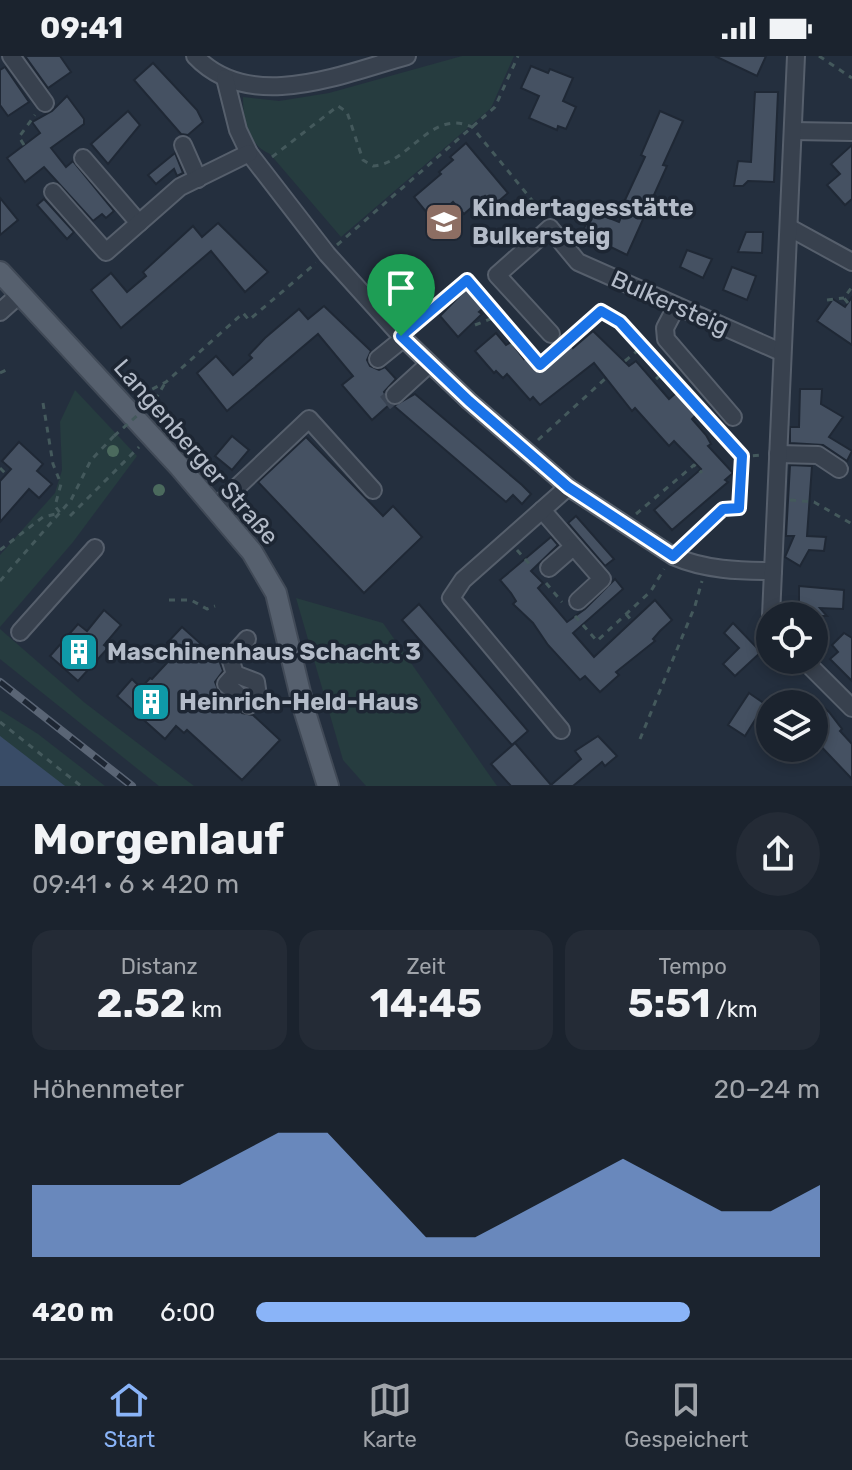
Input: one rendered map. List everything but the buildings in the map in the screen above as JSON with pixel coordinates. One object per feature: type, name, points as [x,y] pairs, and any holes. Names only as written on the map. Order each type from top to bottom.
[{"type":"main road","name":"Langenberger Straße","points":[[0,272],[252,552],[276,593],[304,709],[328,786]]},
{"type":"street","points":[[11,56],[45,103]]},
{"type":"street","points":[[195,56],[225,78],[267,88],[359,62],[407,56]]},
{"type":"street","points":[[772,602],[796,56]]},
{"type":"street","points":[[225,78],[238,130],[249,153],[327,254],[429,364],[568,487],[673,556],[737,571],[773,571]]},
{"type":"street","points":[[793,131],[852,132]]},
{"type":"street","points":[[183,145],[198,179]]},
{"type":"street","points":[[53,192],[106,252],[180,187],[249,153]]},
{"type":"street","points":[[83,158],[139,223]]},
{"type":"street","points":[[790,228],[852,262]]},
{"type":"street","points":[[551,334],[497,275],[556,234]]},
{"type":"street","name":"Bulkersteig","points":[[556,234],[578,262],[781,352]]},
{"type":"street","points":[[0,312],[20,294]]},
{"type":"street","points":[[676,307],[665,328],[666,339],[733,417]]},
{"type":"street","points":[[378,359],[402,337]]},
{"type":"street","points":[[395,395],[429,364]]},
{"type":"street","points":[[215,508],[309,419],[373,490]]},
{"type":"street","points":[[778,454],[818,455],[839,469]]},
{"type":"street","points":[[561,730],[451,598],[463,580],[568,487]]},
{"type":"street","points":[[542,510],[602,579],[578,601]]},
{"type":"street","points":[[549,568],[573,547]]},
{"type":"street","points":[[20,632],[95,548]]},
{"type":"street","points":[[235,674],[230,658],[247,639]]},
{"type":"street","points":[[818,674],[852,708]]},
{"type":"path","points":[[127,388],[145,393],[166,382],[243,313],[249,320],[327,254],[495,107],[518,56]]},
{"type":"path","points":[[819,56],[852,78]]},
{"type":"path","points":[[24,145],[19,137],[45,103]]},
{"type":"path","points":[[249,153],[274,157],[338,106],[347,112],[363,160],[373,166],[392,159],[433,130],[463,123],[472,127],[543,211],[556,234]]},
{"type":"path","points":[[402,337],[467,280],[540,365],[601,311],[620,322],[688,402],[742,456],[778,454]]},
{"type":"path","points":[[827,300],[844,298],[852,287]]},
{"type":"path","points":[[844,298],[848,303]]},
{"type":"path","points":[[475,325],[498,316]]},
{"type":"path","points":[[583,327],[589,334]]},
{"type":"path","points":[[511,346],[518,340]]},
{"type":"path","points":[[625,361],[642,347]]},
{"type":"path","points":[[543,362],[549,369]]},
{"type":"path","points":[[0,373],[6,370]]},
{"type":"path","points":[[656,379],[664,372]]},
{"type":"path","points":[[527,451],[606,378]]},
{"type":"path","points":[[0,581],[71,500],[91,460],[155,400],[166,382]]},
{"type":"path","points":[[43,403],[53,464],[61,484],[55,506],[60,513]]},
{"type":"path","points":[[673,556],[723,509],[739,508],[742,456]]},
{"type":"path","points":[[70,516],[127,460]]},
{"type":"path","points":[[623,524],[694,465],[702,473]]},
{"type":"path","points":[[0,468],[5,473]]},
{"type":"path","points":[[662,492],[668,497]]},
{"type":"path","points":[[775,499],[814,502],[852,524]]},
{"type":"path","points":[[0,550],[43,517],[60,513]]},
{"type":"path","points":[[640,739],[695,606],[707,566]]},
{"type":"path","points":[[169,600],[191,600],[207,609],[215,606]]},
{"type":"path","points":[[626,614],[632,621]]},
{"type":"path","points":[[0,722],[81,786]]},
{"type":"green space","points":[[462,56],[514,56],[491,108],[341,237],[270,154],[256,144],[248,130],[243,97],[279,101],[329,93]]},
{"type":"green space","points":[[75,390],[137,456],[73,542],[0,627],[0,555],[55,493],[62,470],[60,422]]},
{"type":"green space","points":[[296,598],[383,623],[497,786],[366,786],[343,760]]},
{"type":"green space","points":[[0,629],[85,703],[194,786],[159,786],[0,659]]},
{"type":"green space","points":[[0,710],[38,734],[105,786],[0,786]]},
{"type":"water","points":[[0,736],[65,786],[0,786]]},
{"type":"tunnel","points":[[385,403],[395,395]]},
{"type":"railway","points":[[0,682],[132,786]]},
{"type":"place","name":"Kindertagesstätte Bulkersteig","points":[[444,222]]},
{"type":"place","name":"Maschinenhaus Schacht 3","points":[[79,652]]},
{"type":"place","name":"Heinrich-Held-Haus","points":[[151,702]]},
{"type":"route","points":[[467,280],[540,365],[601,311],[620,322],[739,457],[742,456],[739,508],[723,509],[673,556],[568,487],[469,401],[401,336],[467,280]]}]
